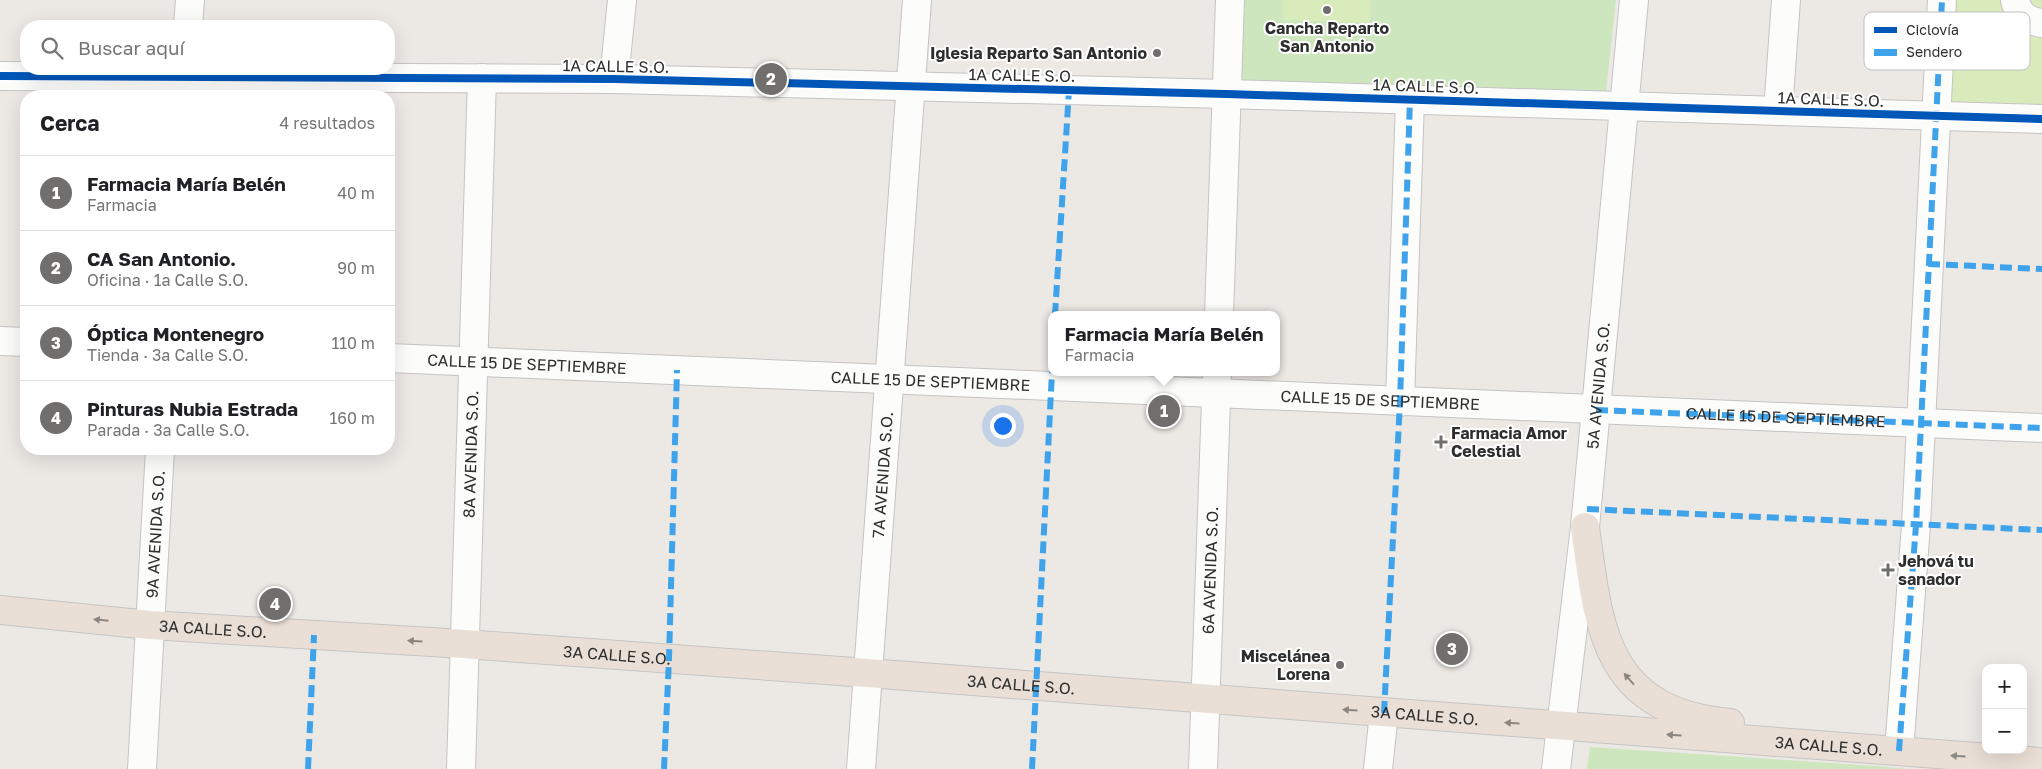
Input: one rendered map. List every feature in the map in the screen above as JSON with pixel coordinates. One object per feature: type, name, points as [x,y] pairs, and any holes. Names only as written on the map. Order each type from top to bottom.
[{"type":"highway","points":[[1586,527],[1593,583],[1602,628],[1619,667],[1637,688],[1675,711],[1695,717],[1710,721],[1791,729],[1856,748]]},
{"type":"highway","name":"3A CALLE S.O.","points":[[0,610],[150,625],[464,644],[868,673],[2042,762]]},
{"type":"street","points":[[188,20],[190,0]]},
{"type":"street","points":[[614,79],[622,0]]},
{"type":"street","name":"7A AVENIDA S.O.","points":[[861,769],[918,0]]},
{"type":"street","points":[[1219,311],[1230,0]]},
{"type":"street","name":"5A AVENIDA S.O.","points":[[1556,769],[1586,527],[1634,0]]},
{"type":"street","points":[[1778,111],[1786,0]]},
{"type":"street","points":[[2015,0],[2020,12]]},
{"type":"street","points":[[1899,751],[1915,534],[1938,70]]},
{"type":"street","name":"1A CALLE S.O.","points":[[0,76],[183,81],[482,78],[614,79],[1410,99],[2042,119]]},
{"type":"street","name":"8A AVENIDA S.O.","points":[[461,769],[482,78]]},
{"type":"street","points":[[1400,402],[1410,99]]},
{"type":"street","points":[[0,341],[20,342]]},
{"type":"street","name":"CALLE 15 DE SEPTIEMBRE","points":[[395,358],[890,380],[1217,383],[1400,402],[2042,428]]},
{"type":"street","name":"6A AVENIDA S.O.","points":[[1203,769],[1217,383]]},
{"type":"street","name":"9A AVENIDA S.O.","points":[[142,769],[160,455]]},
{"type":"street","points":[[1378,769],[1384,712]]},
{"type":"green space","points":[[1243,0],[1616,0],[1606,91],[1242,88]]},
{"type":"green space","name":"Cancha Reparto San Antonio","points":[[1283,0],[1371,0],[1370,23],[1282,20]]},
{"type":"green space","points":[[1942,0],[2042,0],[2042,119],[1935,116],[1938,70],[2030,70],[2030,12],[1941,12]]},
{"type":"green space","points":[[1590,747],[1876,766],[1908,769],[1587,769]]},
{"type":"marked path","points":[[1941,12],[1942,0]]},
{"type":"marked path","points":[[1899,751],[1916,525],[1939,70]]},
{"type":"marked path","points":[[1055,311],[1069,90]]},
{"type":"marked path","points":[[1384,713],[1400,402],[1410,99]]},
{"type":"marked path","points":[[1928,264],[2042,269]]},
{"type":"marked path","points":[[664,769],[677,370]]},
{"type":"marked path","points":[[1032,769],[1052,376]]},
{"type":"marked path","points":[[1596,410],[2042,428]]},
{"type":"marked path","points":[[1587,509],[2042,530]]},
{"type":"marked path","points":[[308,769],[314,635]]},
{"type":"cycle path","points":[[0,76],[614,79],[1227,94],[2042,119]]},
{"type":"place","name":"Cancha Reparto San Antonio","points":[[1327,10]]},
{"type":"place","name":"Iglesia Reparto San Antonio","points":[[1157,53]]},
{"type":"place","name":"CA San Antonio.","points":[[771,79]]},
{"type":"place","name":"Farmacia María Belén","points":[[1164,411]]},
{"type":"place","name":"Farmacia Amor Celestial","points":[[1441,442]]},
{"type":"place","name":"Jehová tu sanador","points":[[1888,570]]},
{"type":"place","name":"Pinturas Nubia Estrada","points":[[275,604]]},
{"type":"place","name":"Óptica Montenegro","points":[[1452,649]]},
{"type":"place","name":"Miscelánea Lorena","points":[[1340,665]]}]
